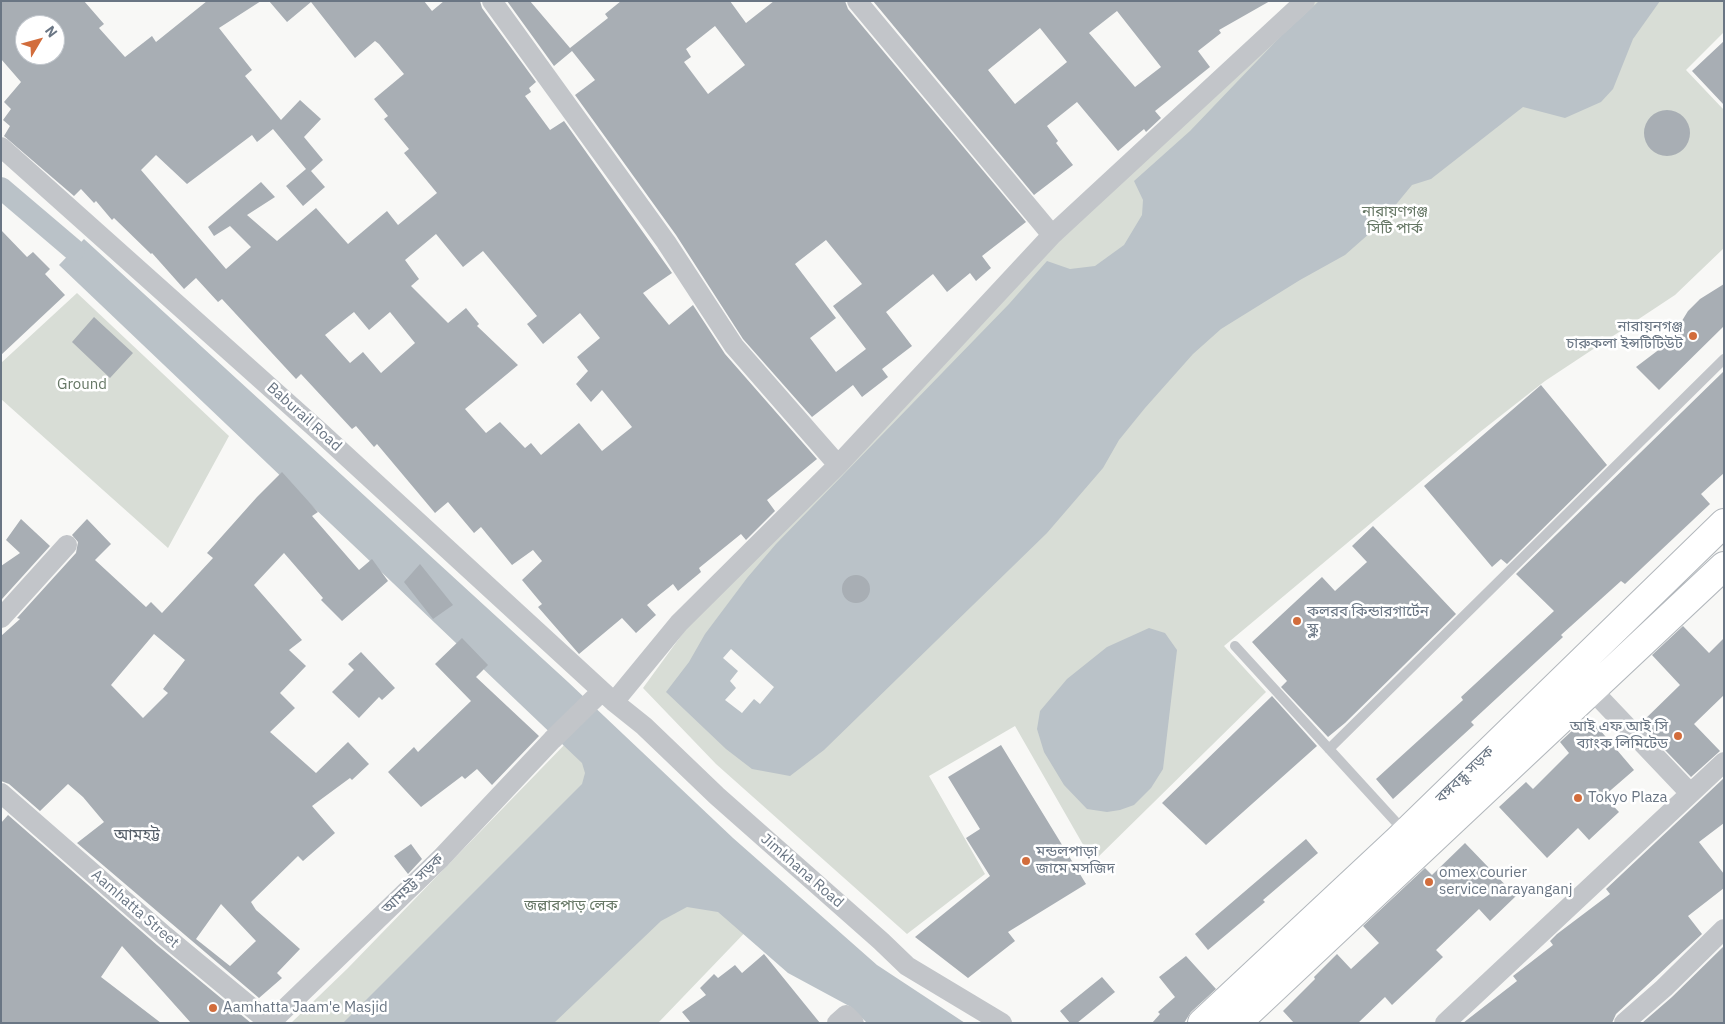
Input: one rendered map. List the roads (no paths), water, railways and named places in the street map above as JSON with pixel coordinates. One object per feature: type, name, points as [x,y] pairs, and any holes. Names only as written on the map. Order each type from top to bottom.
[{"type":"main road","name":"বঙ্গবন্ধু সড়ক","points":[[1202,1023],[1406,832],[1724,524]]},
{"type":"main road","name":"বঙ্গবন্ধু সড়ক","points":[[1237,1023],[1593,691],[1724,566]]},
{"type":"street","points":[[492,1],[666,242],[734,346],[838,465]]},
{"type":"street","points":[[857,1],[1052,235]]},
{"type":"street","name":"আমহট্ট সড়ক","points":[[270,1023],[440,858],[552,740],[604,698],[838,465],[1052,235],[1306,1]]},
{"type":"street","name":"Baburail Road","points":[[1,147],[328,438],[604,698]]},
{"type":"street","points":[[1,618],[67,545]]},
{"type":"street","points":[[1593,691],[1690,793]]},
{"type":"street","name":"Jimkhana Road","points":[[604,698],[644,726],[717,796],[907,966],[1002,1023]]},
{"type":"street","points":[[1446,1023],[1724,762]]},
{"type":"street","name":"Aamhatta Street","points":[[1,793],[165,936],[270,1023]]},
{"type":"street","points":[[1624,1023],[1664,988],[1724,929]]},
{"type":"street","points":[[837,1023],[846,1015],[854,1023]]},
{"type":"lane","points":[[1329,749],[1724,359]]},
{"type":"lane","points":[[1235,646],[1406,832]]},
{"type":"waterway","points":[[1,188],[74,250]]},
{"type":"place","name":"নারায়নগঞ্জ চারুকলা ইন্সটিটিউট","points":[[1693,336]]},
{"type":"place","name":"কলরব কিন্ডারগার্টেন স্কুল","points":[[1297,621]]},
{"type":"place","name":"আই এফ আই সি ব্যাংক লিমিটেড","points":[[1678,736]]},
{"type":"place","name":"Tokyo Plaza","points":[[1578,798]]},
{"type":"place","name":"মন্ডলপাড়া জামে মসজিদ","points":[[1026,861]]},
{"type":"place","name":"omex courier service narayanganj","points":[[1429,882]]},
{"type":"place","name":"Aamhatta Jaam'e Masjid","points":[[213,1008]]},
{"type":"district","name":"আমহট্ট","points":[[137,835]]},
{"type":"park label","name":"নারায়ণগঞ্জ সিটি পার্ক","points":[[1395,220]]},
{"type":"park label","name":"Ground","points":[[82,385]]},
{"type":"park label","name":"জল্লারপাড় লেক","points":[[571,906]]}]
